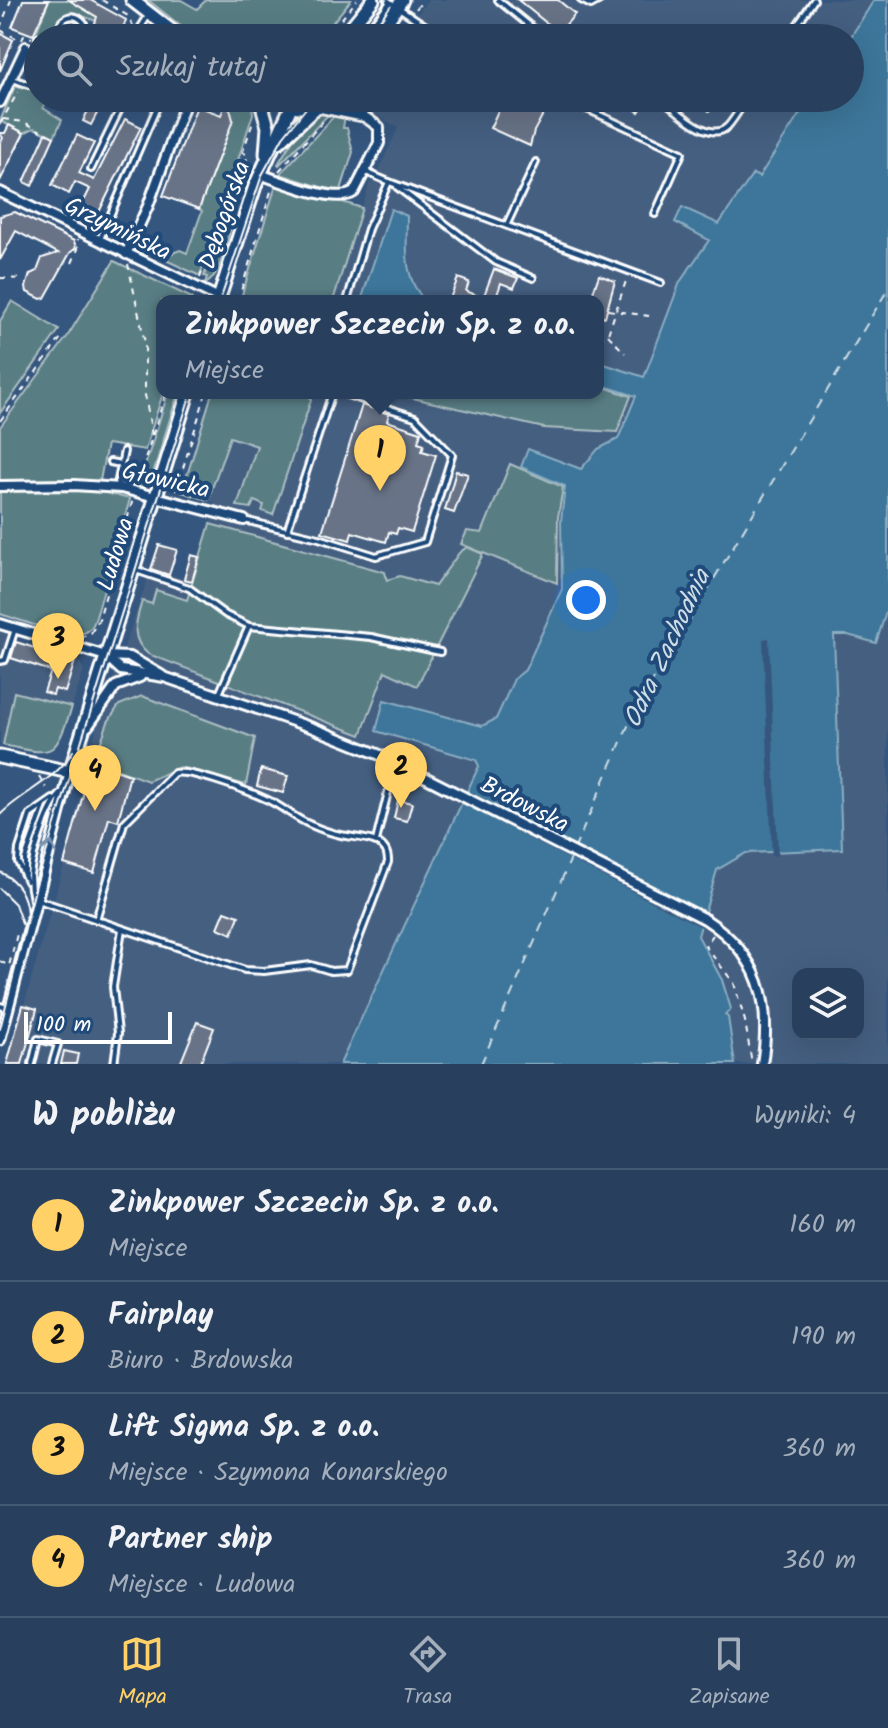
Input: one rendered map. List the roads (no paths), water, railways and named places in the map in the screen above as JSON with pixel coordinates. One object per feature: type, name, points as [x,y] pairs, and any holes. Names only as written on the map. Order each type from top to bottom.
[{"type":"street","points":[[132,0],[164,24]]},
{"type":"street","points":[[353,24],[373,0]]},
{"type":"street","points":[[383,24],[394,2]]},
{"type":"street","points":[[0,102],[24,51]]},
{"type":"street","points":[[126,254],[143,218],[182,112]]},
{"type":"street","points":[[261,112],[268,131],[267,150],[260,174],[343,198],[354,192],[366,172],[379,143],[379,127],[372,120],[342,112]]},
{"type":"street","name":"Dębogórska","points":[[279,141],[288,112]]},
{"type":"street","name":"Dębogórska","points":[[220,295],[260,174],[279,141],[305,112]]},
{"type":"street","name":"Grzymińska","points":[[0,192],[208,295]]},
{"type":"street","points":[[156,496],[186,399]]},
{"type":"street","name":"Głowicka","points":[[0,486],[117,488],[244,520]]},
{"type":"street","name":"Ludowa","points":[[0,1040],[4,1007],[62,791],[156,496]]},
{"type":"street","points":[[0,624],[106,656]]},
{"type":"street","name":"Brdowska","points":[[106,656],[121,670],[164,677]]},
{"type":"street","name":"Brdowska","points":[[106,656],[130,657],[164,677],[346,741],[449,788],[707,920],[738,947],[759,984],[766,1024],[762,1064]]},
{"type":"street","name":"Brdowska","points":[[81,736],[116,686],[133,678],[150,676]]},
{"type":"street","points":[[0,757],[70,772]]},
{"type":"lane","points":[[498,0],[528,24]]},
{"type":"lane","points":[[581,0],[591,5],[600,0]]},
{"type":"lane","points":[[798,24],[814,0]]},
{"type":"lane","points":[[374,24],[394,2],[425,24]]},
{"type":"lane","points":[[143,24],[150,13]]},
{"type":"lane","points":[[61,24],[73,16],[84,24]]},
{"type":"lane","points":[[11,78],[24,83]]},
{"type":"lane","points":[[91,169],[119,112]]},
{"type":"lane","points":[[99,241],[155,112]]},
{"type":"lane","points":[[593,112],[682,153],[655,214]]},
{"type":"lane","points":[[680,112],[706,131],[717,133],[727,127],[737,112]]},
{"type":"lane","points":[[507,224],[536,162]]},
{"type":"lane","points":[[366,172],[661,283]]},
{"type":"lane","points":[[389,182],[496,262],[533,278]]},
{"type":"lane","points":[[349,295],[368,229],[389,182]]},
{"type":"lane","points":[[287,531],[330,399]]},
{"type":"lane","name":"Głowicka","points":[[244,520],[376,556],[425,542],[452,455],[415,417],[360,399]]},
{"type":"lane","points":[[117,488],[124,451]]},
{"type":"lane","points":[[110,462],[121,464]]},
{"type":"lane","points":[[133,570],[189,588],[226,615],[249,626],[371,637],[440,652]]},
{"type":"lane","points":[[219,696],[249,626]]},
{"type":"lane","points":[[0,661],[5,660],[15,629]]},
{"type":"lane","points":[[62,791],[30,815],[19,849],[18,862],[34,900],[245,970],[264,971],[311,965],[331,971],[347,970],[388,862],[384,847],[376,841],[331,832],[311,825],[268,800],[191,773],[174,773],[124,823],[96,920]]},
{"type":"lane","points":[[376,841],[388,792]]},
{"type":"lane","points":[[27,881],[25,859],[41,810],[50,801]]},
{"type":"lane","points":[[114,1064],[118,1033],[113,987],[122,929]]},
{"type":"lane","points":[[32,1064],[38,1039],[58,1044],[52,1064]]},
{"type":"water","name":"Odra Zachodnia","points":[[874,0],[888,0],[888,606],[876,643],[848,635],[834,635],[842,849],[746,853],[717,870],[698,936],[722,980],[731,1009],[725,1015],[728,1017],[735,1064],[340,1064],[479,766],[476,760],[376,731],[384,700],[482,726],[496,719],[514,679],[525,670],[562,589],[561,521],[565,486],[521,467],[528,449],[581,469],[598,449],[618,439],[636,396],[604,386],[604,364],[644,377],[680,282],[709,240],[675,222],[682,207],[719,224],[753,174],[759,177],[801,112],[864,112],[864,24],[859,24]]},
{"type":"water","points":[[391,209],[407,216],[409,272],[421,295],[363,295]]},
{"type":"tram line","points":[[367,24],[386,0]]},
{"type":"tram line","points":[[222,295],[262,175],[283,137],[303,112]]},
{"type":"tram line","points":[[0,1029],[36,885],[189,399]]},
{"type":"tram line","points":[[0,815],[49,778],[73,751]]},
{"type":"tram line","points":[[0,872],[20,889],[27,914]]},
{"type":"tram line","points":[[0,889],[15,904],[22,924]]},
{"type":"place","name":"Zinkpower Szczecin Sp. z o.o.","points":[[380,491]]},
{"type":"place","name":"Lift Sigma Sp. z o.o.","points":[[58,679]]},
{"type":"place","name":"Fairplay","points":[[401,808]]},
{"type":"place","name":"Partner ship","points":[[95,811]]}]
